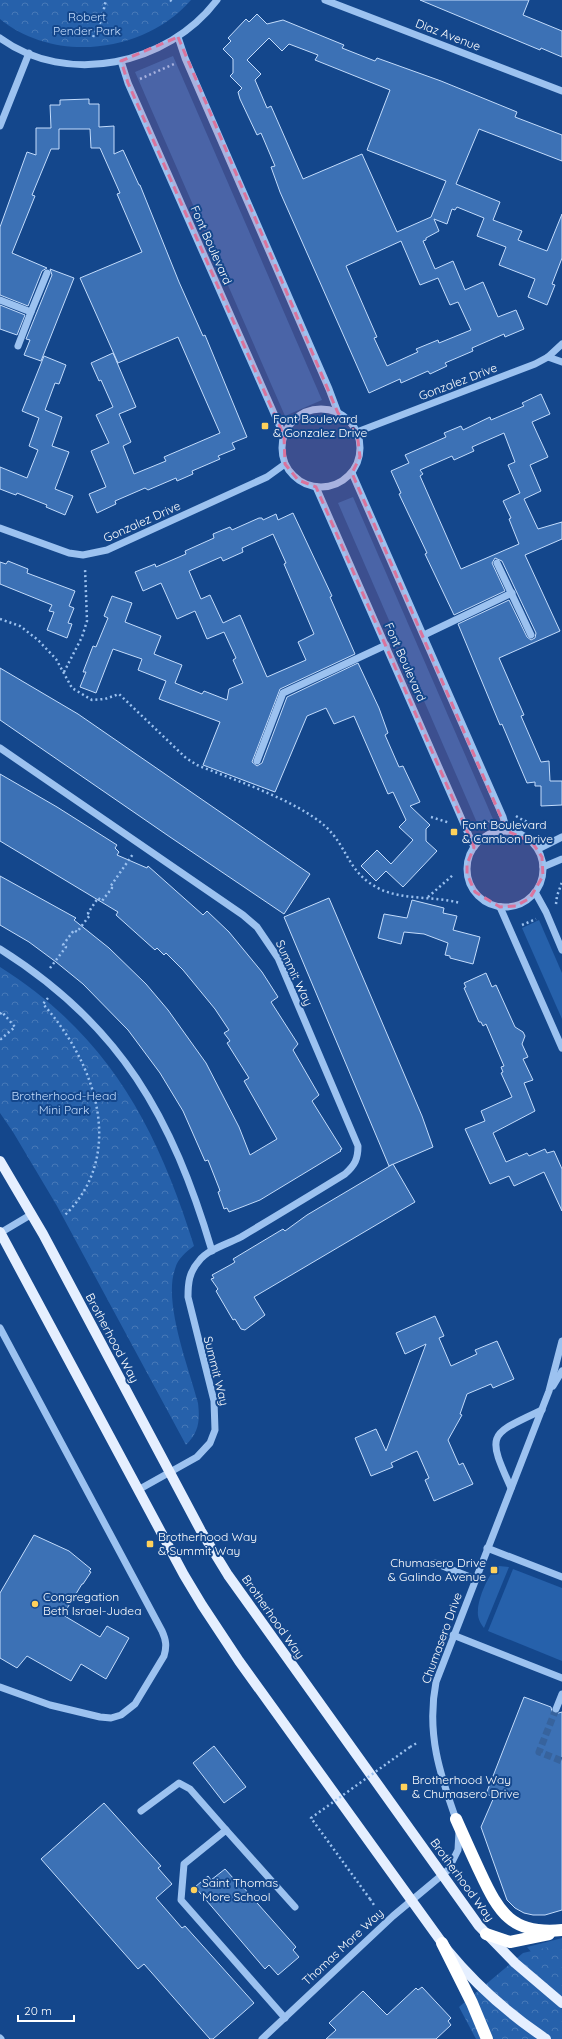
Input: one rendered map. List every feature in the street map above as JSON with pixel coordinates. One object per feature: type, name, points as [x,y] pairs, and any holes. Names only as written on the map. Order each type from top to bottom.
[{"type":"highway","points":[[456,1819],[492,1898],[501,1910],[512,1921],[526,1928],[544,1931],[562,1930]]},
{"type":"highway","points":[[486,1934],[502,1941],[514,1942],[562,1930]]},
{"type":"highway","points":[[442,1943],[469,1996],[487,2039]]},
{"type":"main road","name":"Brotherhood Way","points":[[0,1161],[32,1214],[170,1473],[228,1575],[442,1876],[486,1934],[522,1970],[562,2003]]},
{"type":"main road","points":[[0,1232],[184,1575],[220,1634],[442,1943],[461,1966],[490,1995],[513,2015],[546,2039]]},
{"type":"street","points":[[0,38],[29,53],[67,64],[95,65],[121,61],[164,45],[178,37],[206,14],[217,0]]},
{"type":"street","name":"Diaz Avenue","points":[[325,0],[562,91]]},
{"type":"street","points":[[178,37],[184,58],[326,382],[338,413]]},
{"type":"street","points":[[0,126],[29,53]]},
{"type":"street","name":"Font Boulevard","points":[[121,61],[128,83],[284,436]]},
{"type":"street","points":[[18,346],[47,273]]},
{"type":"street","points":[[0,300],[32,312]]},
{"type":"street","name":"Gonzalez Drive","points":[[357,432],[535,364],[548,356],[562,344]]},
{"type":"street","points":[[548,356],[562,362]]},
{"type":"street","points":[[321,409],[338,413],[349,420],[357,432],[360,440],[360,458],[352,473],[346,479],[332,486],[316,487],[298,480],[285,464],[282,446],[284,436],[292,422],[305,412],[321,409]]},
{"type":"street","name":"Gonzalez Drive","points":[[0,528],[69,553],[83,555],[107,550],[267,477],[285,464]]},
{"type":"street","points":[[352,473],[503,817],[507,831]]},
{"type":"street","name":"Font Boulevard","points":[[316,487],[474,847]]},
{"type":"street","points":[[498,563],[531,635]]},
{"type":"street","points":[[424,635],[512,593]]},
{"type":"street","points":[[257,761],[283,693],[386,645]]},
{"type":"street","name":"Summit Way","points":[[0,748],[243,915],[257,927],[269,942],[278,958],[358,1146],[358,1157],[353,1167],[346,1174],[240,1237],[212,1251],[200,1259],[191,1271],[188,1283],[188,1298],[214,1401],[215,1430],[210,1443],[201,1454],[138,1490]]},
{"type":"street","points":[[507,831],[524,836],[538,849],[543,867],[540,885],[530,898],[516,906],[500,907],[482,899],[470,884],[467,864],[474,847],[488,835],[507,831]]},
{"type":"street","points":[[538,849],[562,838]]},
{"type":"street","points":[[543,867],[562,859]]},
{"type":"street","points":[[535,892],[546,912],[562,950]]},
{"type":"street","points":[[500,907],[562,1048]]},
{"type":"street","points":[[0,949],[43,978],[55,988],[102,1033],[125,1061],[146,1092],[179,1155],[212,1251]]},
{"type":"street","points":[[0,1232],[32,1214]]},
{"type":"street","points":[[0,1328],[162,1630],[166,1648],[164,1656],[135,1704],[121,1715],[110,1718],[50,1705],[0,1688]]},
{"type":"street","name":"Chumasero Drive","points":[[442,1876],[451,1865],[458,1850],[459,1832],[436,1755],[432,1720],[436,1682],[475,1578],[542,1410],[549,1391],[562,1342]]},
{"type":"street","name":"Chumasero Drive","points":[[549,1391],[562,1371]]},
{"type":"street","points":[[511,1488],[496,1455],[496,1438],[501,1430],[542,1410]]},
{"type":"street","points":[[487,1548],[562,1577]]},
{"type":"street","points":[[435,1562],[475,1578]]},
{"type":"street","points":[[453,1635],[562,1678]]},
{"type":"street","points":[[556,1709],[562,1694]]},
{"type":"street","points":[[141,1811],[179,1783],[190,1789],[295,1907]]},
{"type":"street","points":[[226,1830],[184,1864],[181,1900],[285,2018]]},
{"type":"street","name":"Thomas More Way","points":[[263,2038],[393,1916],[442,1876]]},
{"type":"path","points":[[93,37],[101,21],[106,0]]},
{"type":"path","points":[[170,0],[174,2]]},
{"type":"path","points":[[140,79],[174,64]]},
{"type":"path","points":[[64,672],[82,637],[87,621],[85,563]]},
{"type":"path","points":[[0,619],[20,626],[38,640],[56,659],[72,688],[92,700],[105,699],[119,694],[186,758],[197,765],[306,811],[339,841],[351,864],[360,876],[380,889],[398,895],[428,897],[460,903]]},
{"type":"path","points":[[515,815],[544,830]]},
{"type":"path","points":[[431,817],[453,824]]},
{"type":"path","points":[[480,827],[495,819]]},
{"type":"path","points":[[43,978],[66,947],[63,945],[74,930],[77,932],[90,915],[88,913],[98,898],[102,901],[107,895],[112,888],[110,887],[140,844]]},
{"type":"path","points":[[428,897],[453,874]]},
{"type":"path","points":[[556,904],[562,882]]},
{"type":"path","points":[[522,925],[538,918]]},
{"type":"path","points":[[55,988],[43,1004],[58,1020],[85,1067],[94,1092],[100,1125],[100,1139],[90,1177],[82,1194],[65,1215]]},
{"type":"path","points":[[0,1014],[2,1012],[15,1027],[1,1039],[0,1038]]},
{"type":"path","points":[[374,1905],[312,1818],[417,1743]]},
{"type":"highlighted area","points":[[178,37],[338,413],[357,432],[360,457],[352,473],[507,831],[532,842],[542,857],[543,876],[530,898],[516,906],[500,907],[475,892],[467,874],[467,864],[474,847],[316,487],[298,480],[285,464],[284,436],[128,83],[121,61]]},
{"type":"green space","name":"Robert Pender Park","points":[[0,0],[191,0],[172,18],[149,32],[125,41],[99,46],[72,47],[47,42],[22,33],[0,19]]},
{"type":"green space","points":[[173,56],[322,400],[285,416],[135,72]]},
{"type":"green space","points":[[353,497],[493,819],[478,825],[338,503]]},
{"type":"green space","points":[[539,920],[562,973],[562,1019],[522,928]]},
{"type":"green space","name":"Brotherhood-Head Mini Park","points":[[0,967],[38,994],[71,1023],[99,1054],[124,1087],[145,1123],[163,1162],[179,1203],[194,1246],[176,1265],[172,1283],[172,1299],[179,1336],[198,1403],[199,1415],[196,1431],[186,1445],[57,1206],[0,1113]]},
{"type":"green space","points":[[499,1566],[509,1567],[484,1628],[478,1615],[478,1605],[488,1579]]},
{"type":"green space","points":[[513,1569],[562,1588],[562,1661],[488,1631]]},
{"type":"green space","points":[[562,1938],[562,1979],[538,1960],[527,1947]]},
{"type":"green space","points":[[562,1944],[562,2039],[476,2039],[459,2007],[523,1953]]},
{"type":"building","points":[[420,0],[529,0],[523,15],[562,31],[562,57],[541,48],[540,50]]},
{"type":"building","points":[[257,14],[267,24],[283,20],[344,45],[342,48],[375,61],[377,58],[441,81],[517,112],[515,117],[562,135],[562,161],[479,129],[456,184],[500,202],[493,220],[522,231],[518,240],[547,251],[562,214],[562,258],[552,284],[555,285],[547,305],[528,297],[535,279],[499,265],[506,247],[477,236],[484,218],[457,207],[455,210],[452,209],[447,224],[434,219],[439,231],[423,241],[435,269],[453,261],[465,290],[483,282],[498,317],[516,310],[524,329],[505,337],[504,334],[472,348],[473,351],[445,363],[447,366],[430,374],[428,371],[401,383],[400,379],[369,393],[280,192],[271,167],[275,166],[261,133],[257,135],[240,99],[238,92],[242,88],[230,76],[233,73],[233,59],[223,49],[231,41],[228,38],[246,19],[249,22]],"holes":[[[269,38],[282,51],[289,44],[318,55],[315,60],[390,90],[367,150],[446,181],[431,217],[397,232],[362,154],[303,179],[271,106],[267,108],[255,80],[261,74],[247,60]],[[401,241],[420,285],[438,278],[450,305],[458,302],[471,330],[439,343],[438,340],[416,349],[418,352],[387,366],[374,338],[377,337],[346,266]]]},
{"type":"building","points":[[89,99],[89,104],[99,104],[99,127],[114,126],[114,154],[123,150],[140,185],[179,282],[203,336],[205,335],[247,437],[232,443],[235,449],[218,456],[220,459],[192,471],[193,474],[177,481],[176,478],[148,490],[145,488],[115,501],[116,504],[97,513],[89,494],[106,487],[91,451],[109,443],[96,415],[113,407],[101,380],[99,381],[91,363],[113,353],[136,407],[119,414],[131,442],[123,446],[134,474],[166,461],[164,457],[220,433],[178,337],[118,363],[80,278],[142,252],[117,194],[120,193],[100,148],[91,148],[90,129],[59,129],[59,149],[51,149],[32,195],[35,196],[12,253],[47,268],[42,271],[28,306],[0,295],[0,227],[27,152],[36,155],[36,128],[51,128],[50,105],[60,105],[60,100]]},
{"type":"building","points":[[50,269],[74,278],[41,361],[24,355],[30,340],[26,339],[52,275]]},
{"type":"building","points":[[0,305],[25,315],[17,335],[0,329]]},
{"type":"building","points":[[44,356],[66,365],[59,384],[55,383],[45,410],[62,417],[52,446],[69,452],[55,489],[73,496],[65,515],[46,507],[47,505],[17,493],[16,495],[0,489],[0,467],[27,478],[38,450],[29,446],[39,418],[22,411]]},
{"type":"building","points":[[541,394],[550,414],[532,422],[548,457],[530,465],[541,491],[524,499],[538,529],[562,522],[562,539],[525,555],[560,631],[499,658],[524,715],[521,716],[541,762],[549,761],[550,781],[562,781],[562,805],[541,806],[541,786],[535,786],[535,782],[527,783],[502,724],[500,725],[458,624],[509,600],[527,637],[531,640],[535,638],[536,633],[502,561],[495,558],[492,563],[505,591],[454,615],[425,554],[427,553],[399,494],[401,493],[391,471],[409,463],[405,455],[446,437],[444,433],[461,426],[463,430],[490,417],[491,420],[524,406],[522,403]],"holes":[[[504,433],[515,462],[508,465],[520,493],[503,501],[511,518],[509,519],[519,544],[461,569],[420,476],[423,474],[420,470],[452,456],[454,460],[474,451],[472,447]]]},
{"type":"building","points":[[293,513],[332,596],[330,597],[355,654],[280,689],[252,762],[257,766],[262,763],[287,697],[358,663],[379,708],[388,733],[385,735],[399,767],[403,766],[420,802],[410,806],[430,825],[426,829],[426,841],[437,851],[403,887],[386,871],[376,881],[361,866],[377,850],[391,864],[413,840],[399,827],[406,820],[393,792],[388,794],[354,716],[334,724],[326,708],[307,716],[275,792],[203,765],[220,722],[159,699],[166,681],[138,670],[142,659],[113,649],[96,693],[80,687],[86,672],[83,672],[93,646],[96,647],[108,618],[104,616],[112,596],[132,603],[125,622],[161,636],[154,654],[182,665],[175,683],[202,694],[204,691],[227,700],[229,689],[243,683],[233,660],[236,658],[224,632],[207,639],[195,611],[177,619],[161,583],[143,591],[135,572],[155,564],[156,567],[186,554],[185,551],[214,538],[213,534],[230,527],[232,530],[259,518],[262,518],[263,520],[276,514],[278,520]],"holes":[[[273,534],[286,563],[284,564],[314,634],[298,642],[306,660],[267,677],[240,615],[223,623],[210,595],[201,599],[189,571],[221,557],[223,561],[243,552],[242,548]]]},
{"type":"building","points":[[8,561],[28,569],[27,573],[75,591],[69,606],[74,608],[68,623],[72,624],[67,638],[47,630],[54,612],[49,611],[52,605],[0,584],[0,562],[6,564]]},
{"type":"building","points":[[0,668],[78,714],[310,874],[284,914],[0,720]]},
{"type":"building","points":[[0,774],[57,807],[117,845],[115,848],[119,852],[117,855],[147,868],[148,866],[203,915],[207,911],[229,932],[262,972],[278,997],[271,1002],[298,1044],[293,1050],[319,1095],[312,1101],[342,1149],[340,1150],[341,1151],[260,1200],[229,1212],[227,1208],[224,1209],[218,1192],[220,1191],[208,1160],[205,1161],[183,1111],[160,1073],[128,1030],[83,984],[29,942],[0,925],[0,876],[76,918],[74,920],[109,948],[146,984],[168,1010],[206,1063],[239,1127],[250,1155],[277,1139],[244,1081],[249,1078],[227,1043],[230,1041],[224,1033],[229,1030],[215,1009],[183,970],[166,953],[164,955],[157,948],[155,950],[116,915],[118,912],[0,841]]},
{"type":"building","points":[[329,898],[422,1116],[433,1147],[389,1166],[284,917]]},
{"type":"building","points":[[412,900],[444,908],[443,913],[457,916],[453,930],[480,937],[473,964],[450,958],[450,956],[445,955],[448,943],[424,934],[404,932],[401,944],[378,938],[384,914],[407,918]]},
{"type":"building","points":[[486,973],[492,987],[496,985],[515,1027],[523,1032],[525,1036],[522,1044],[528,1057],[523,1059],[533,1080],[524,1083],[535,1111],[493,1133],[506,1162],[527,1153],[529,1156],[545,1149],[547,1153],[554,1151],[562,1169],[562,1211],[544,1172],[514,1186],[509,1176],[490,1184],[465,1129],[485,1121],[481,1111],[512,1097],[501,1073],[503,1072],[501,1067],[504,1066],[486,1024],[483,1026],[481,1022],[479,1022],[464,988],[466,987],[464,983]]},
{"type":"building","points":[[393,1164],[415,1202],[254,1297],[265,1315],[245,1330],[241,1329],[235,1319],[233,1320],[216,1291],[218,1289],[211,1279],[214,1278],[212,1275],[235,1262],[233,1259],[283,1229],[285,1231],[307,1215]]},
{"type":"building","points":[[435,1316],[444,1336],[439,1338],[451,1366],[477,1354],[475,1350],[497,1341],[514,1379],[493,1388],[491,1384],[467,1394],[460,1414],[462,1415],[448,1440],[459,1465],[463,1463],[473,1484],[434,1501],[425,1480],[429,1478],[417,1451],[391,1463],[393,1467],[371,1476],[355,1438],[376,1429],[386,1451],[426,1344],[405,1354],[396,1333]]},
{"type":"building","name":"Congregation Beth Israel-Judea","points":[[34,1535],[69,1551],[91,1569],[89,1571],[91,1572],[63,1615],[100,1637],[107,1626],[129,1638],[106,1679],[81,1664],[71,1681],[27,1656],[17,1668],[0,1658],[0,1593]]},
{"type":"building","points":[[524,1697],[551,1707],[552,1712],[555,1714],[562,1712],[562,1910],[545,1915],[524,1913],[515,1908],[507,1900],[481,1827],[494,1797],[486,1794]]},
{"type":"building","points":[[214,1746],[246,1787],[224,1803],[193,1763]]},
{"type":"building","points":[[104,1803],[161,1866],[158,1868],[172,1884],[156,1898],[182,1928],[185,1926],[254,2003],[213,2039],[210,2039],[144,1964],[138,1969],[41,1859]]},
{"type":"building","points":[[225,1869],[296,1947],[293,1950],[299,1957],[278,1975],[269,1965],[265,1969],[195,1887],[208,1876],[211,1880]]},
{"type":"building","points":[[422,1987],[451,2018],[448,2021],[451,2025],[436,2039],[326,2039],[336,2030],[329,2023],[363,1991],[387,2015],[416,1988],[418,1990]]},
{"type":"tunnel","points":[[556,1709],[539,1752],[562,1761]]},
{"type":"place","name":"Font Boulevard & Gonzalez Drive","points":[[265,426]]},
{"type":"place","name":"Font Boulevard & Cambon Drive","points":[[454,832]]},
{"type":"place","name":"Brotherhood Way & Summit Way","points":[[150,1544]]},
{"type":"place","name":"Chumasero Drive & Galindo Avenue","points":[[494,1570]]},
{"type":"place","name":"Congregation Beth Israel-Judea","points":[[35,1604]]},
{"type":"place","name":"Brotherhood Way & Chumasero Drive","points":[[404,1787]]},
{"type":"place","name":"Saint Thomas More School","points":[[194,1890]]}]
